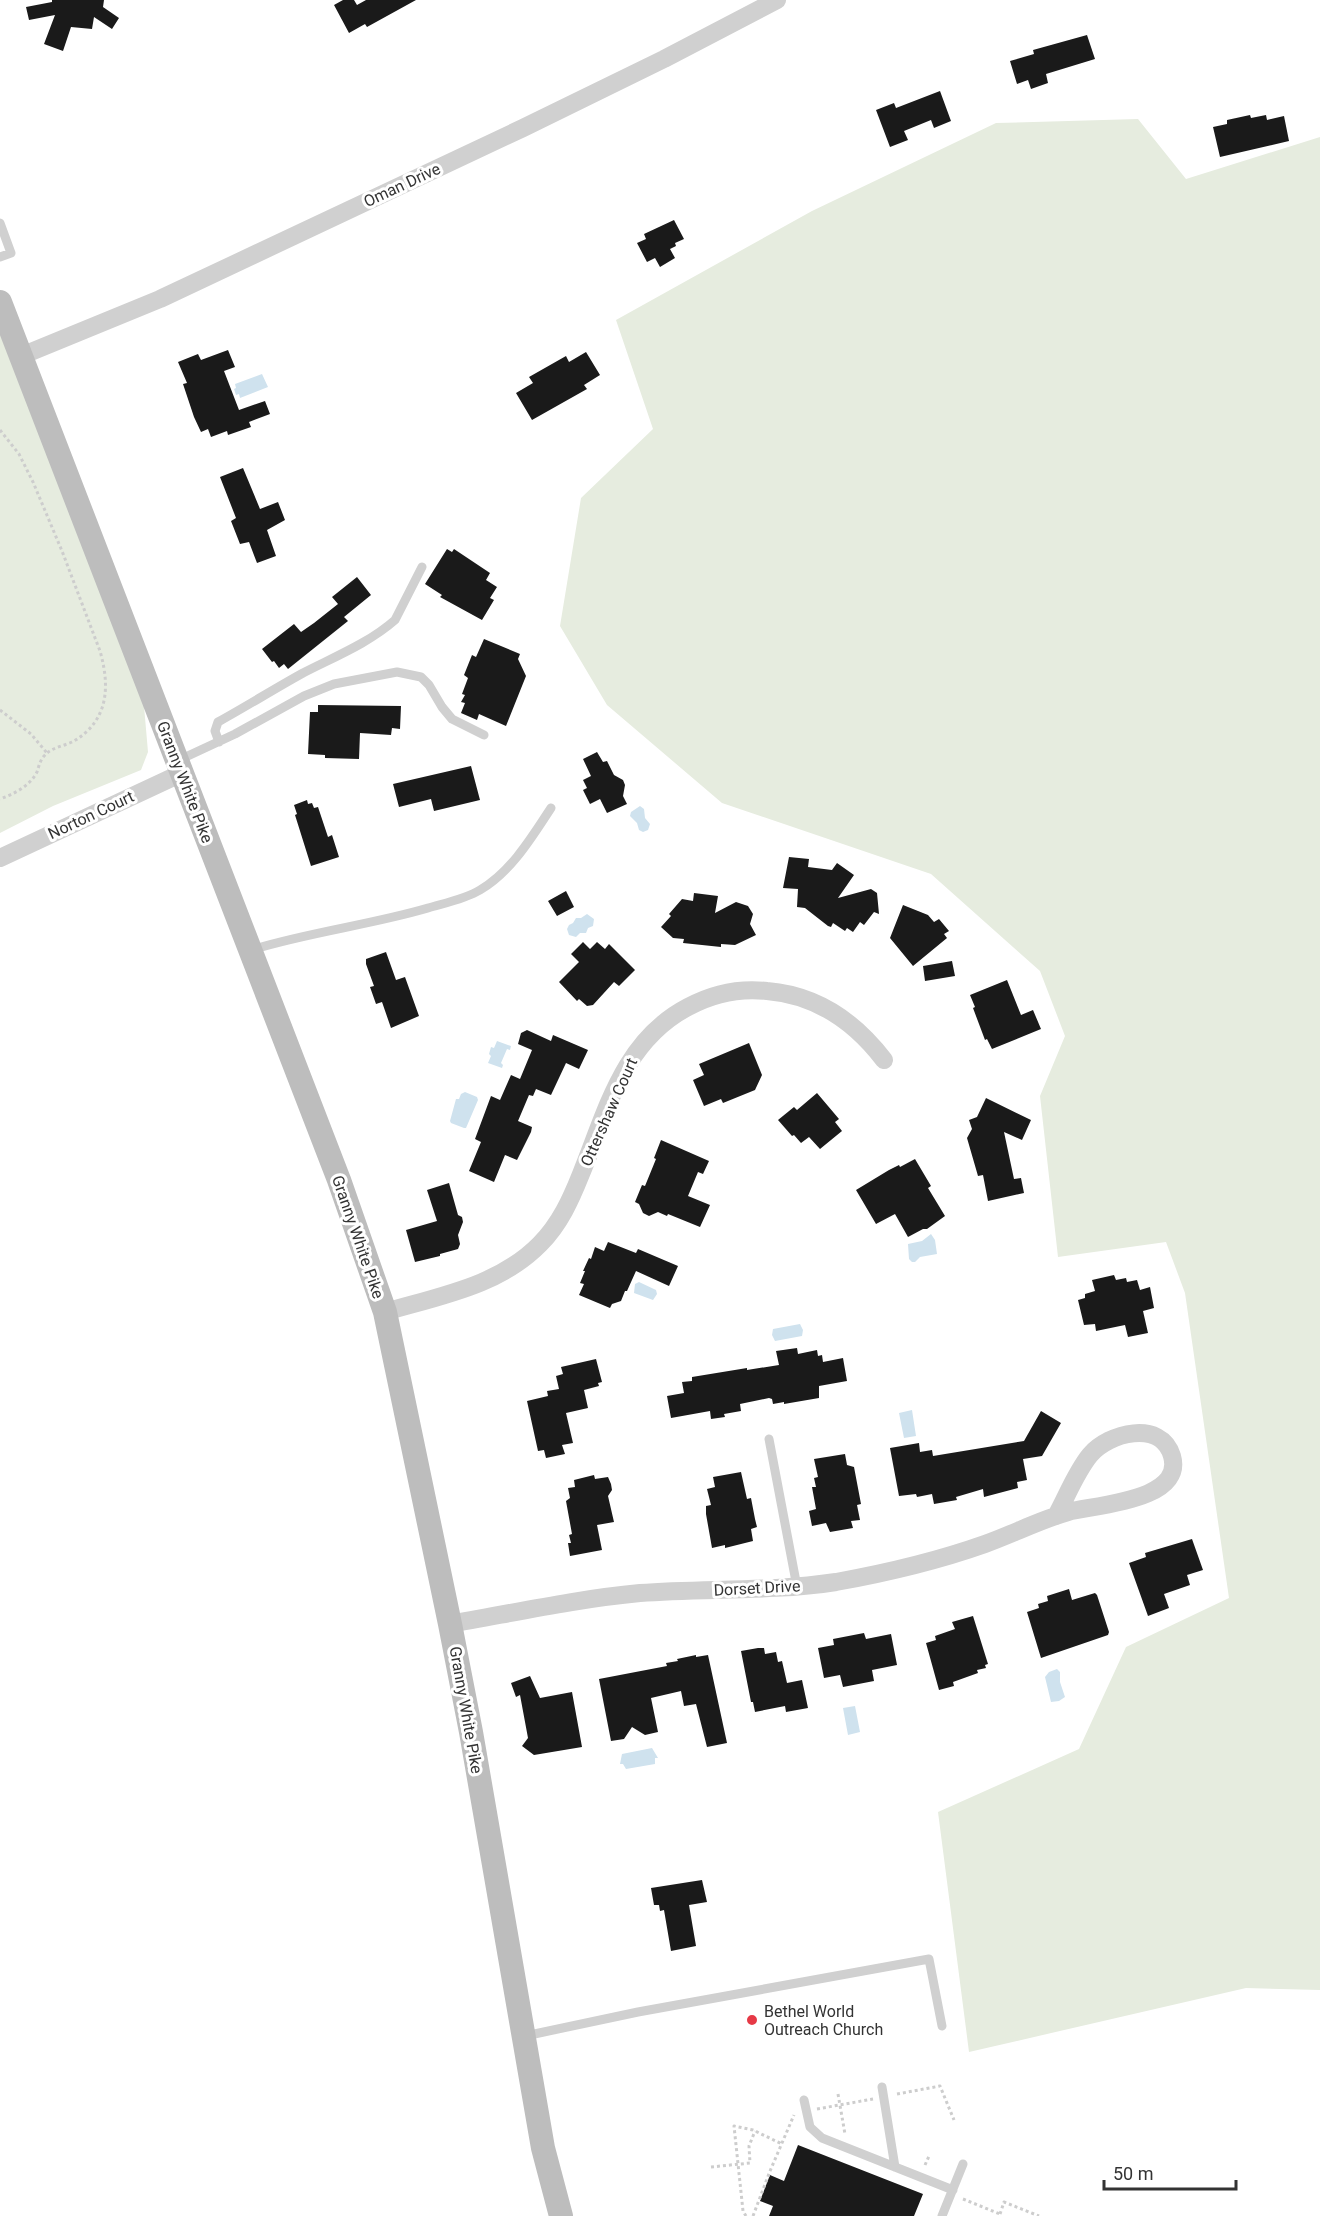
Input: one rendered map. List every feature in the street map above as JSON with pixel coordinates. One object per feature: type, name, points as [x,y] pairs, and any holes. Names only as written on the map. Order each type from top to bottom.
[{"type":"main road","name":"Granny White Pike","points":[[0,302],[339,1180],[385,1312],[450,1624],[544,2150],[561,2216]]},
{"type":"street","name":"Oman Drive","points":[[21,356],[160,299],[523,128],[664,59],[777,0]]},
{"type":"street","name":"Norton Court","points":[[0,858],[179,767]]},
{"type":"street","name":"Ottershaw Court","points":[[385,1312],[479,1284],[497,1276],[521,1261],[542,1242],[564,1212],[573,1195],[628,1064],[638,1049],[662,1023],[692,1005],[717,995],[743,990],[769,991],[795,996],[828,1009],[853,1025],[884,1060]]},
{"type":"street","name":"Dorset Drive","points":[[450,1624],[603,1597],[678,1591],[797,1587],[914,1565],[985,1544],[1056,1516],[1114,1504],[1160,1487],[1167,1480],[1172,1464],[1172,1456],[1166,1444],[1157,1436],[1143,1432],[1101,1445],[1084,1463],[1056,1516]]},
{"type":"lane","points":[[0,223],[11,253],[0,257]]},
{"type":"lane","points":[[219,742],[215,731],[218,722],[302,674],[346,652],[395,620],[422,567]]},
{"type":"lane","points":[[179,767],[287,704],[326,687],[368,676],[397,672],[421,677],[453,719],[484,735]]},
{"type":"lane","points":[[251,951],[286,940],[387,920],[473,894],[487,885],[511,863],[530,840],[551,808]]},
{"type":"lane","points":[[769,1439],[797,1587]]},
{"type":"lane","points":[[523,2037],[638,2012],[929,1959],[942,2026]]},
{"type":"lane","points":[[883,2092],[895,2167]]},
{"type":"lane","points":[[804,2100],[807,2120],[815,2132],[833,2143],[952,2190]]},
{"type":"lane","points":[[942,2216],[963,2164]]},
{"type":"path","points":[[0,430],[18,454],[47,513],[104,663],[106,700],[97,720],[86,732],[74,741],[47,753],[26,785],[0,799]]},
{"type":"path","points":[[0,710],[31,734],[47,753]]},
{"type":"path","points":[[753,2216],[795,2114],[840,2105],[883,2092],[940,2086],[954,2120]]},
{"type":"path","points":[[838,2094],[847,2148]]},
{"type":"path","points":[[746,2216],[742,2211],[734,2126],[755,2131],[782,2144]]},
{"type":"path","points":[[711,2167],[750,2163],[749,2146],[755,2131]]},
{"type":"path","points":[[999,2216],[1004,2202],[1039,2216]]},
{"type":"shaded area","points":[[1138,119],[1186,179],[1320,137],[1320,1990],[1246,1988],[969,2052],[938,1812],[1079,1749],[1126,1647],[1229,1598],[1185,1293],[1166,1242],[1058,1257],[1040,1096],[1065,1036],[1040,971],[931,874],[722,803],[607,705],[560,626],[581,498],[653,429],[616,320],[812,211],[996,123]]},
{"type":"shaded area","points":[[0,333],[144,706],[148,752],[141,770],[53,806],[0,833]]},
{"type":"water","points":[[262,374],[268,387],[240,398],[239,394],[236,395],[235,384]]},
{"type":"water","points":[[640,806],[644,809],[645,818],[650,824],[648,830],[643,832],[639,830],[637,823],[630,816],[631,812]]},
{"type":"water","points":[[587,914],[594,919],[593,926],[588,928],[586,933],[580,933],[576,937],[569,935],[567,929],[569,925],[576,918]]},
{"type":"water","points":[[497,1041],[511,1046],[510,1050],[507,1049],[501,1063],[502,1068],[488,1063],[491,1047],[494,1048]]},
{"type":"water","points":[[465,1092],[477,1097],[478,1100],[464,1128],[450,1121],[456,1099],[459,1099]]},
{"type":"water","points":[[931,1234],[935,1240],[937,1254],[920,1257],[912,1262],[909,1259],[908,1244],[922,1241]]},
{"type":"water","points":[[639,1282],[656,1290],[657,1294],[653,1300],[634,1293],[635,1284]]},
{"type":"water","points":[[800,1324],[803,1330],[802,1336],[775,1341],[772,1335],[773,1329]]},
{"type":"water","points":[[912,1410],[916,1436],[904,1438],[899,1413]]},
{"type":"water","points":[[1057,1669],[1060,1672],[1060,1682],[1065,1697],[1051,1702],[1045,1677],[1049,1672]]},
{"type":"water","points":[[855,1706],[860,1732],[848,1735],[843,1708]]},
{"type":"water","points":[[652,1748],[658,1758],[655,1758],[655,1764],[626,1769],[623,1764],[620,1764],[622,1754]]},
{"type":"building","points":[[52,0],[104,0],[103,7],[119,18],[112,29],[94,17],[92,29],[71,27],[63,51],[44,44],[55,15],[29,20],[26,7],[52,2]]},
{"type":"building","points":[[343,0],[354,0],[357,5],[366,0],[416,0],[367,27],[365,24],[349,33],[334,5]]},
{"type":"building","points":[[1087,35],[1095,59],[1046,74],[1048,83],[1031,89],[1028,80],[1017,84],[1010,61],[1034,54],[1033,50]]},
{"type":"building","points":[[940,91],[951,121],[934,128],[931,120],[904,131],[908,140],[890,147],[876,110],[894,103],[896,108]]},
{"type":"building","points":[[1250,115],[1251,118],[1266,115],[1267,120],[1284,116],[1289,141],[1220,157],[1213,127],[1227,124],[1227,120]]},
{"type":"building","points":[[674,220],[684,239],[675,243],[676,246],[670,249],[675,258],[660,267],[655,258],[647,262],[637,243],[646,239],[644,234]]},
{"type":"building","points":[[228,350],[235,367],[224,371],[239,410],[265,401],[270,414],[249,422],[251,427],[228,435],[227,431],[211,437],[208,429],[201,432],[194,417],[183,384],[187,383],[178,362],[198,354],[201,360]]},
{"type":"building","points":[[586,352],[600,375],[584,385],[587,389],[532,420],[516,393],[533,383],[529,377],[566,356],[569,362]]},
{"type":"building","points":[[243,468],[260,509],[278,502],[285,520],[267,530],[276,556],[257,563],[249,542],[240,544],[231,521],[236,518],[220,477]]},
{"type":"building","points":[[447,549],[452,552],[454,549],[490,573],[486,580],[497,587],[490,598],[494,600],[482,620],[440,597],[442,595],[425,584]]},
{"type":"building","points":[[357,577],[371,595],[344,617],[348,621],[288,669],[284,664],[279,668],[274,661],[272,662],[262,649],[294,624],[301,632],[314,623],[338,604],[332,597]]},
{"type":"building","points":[[484,639],[520,654],[518,659],[526,676],[506,726],[479,714],[477,720],[461,713],[465,703],[461,702],[465,695],[462,694],[468,678],[464,675],[472,655],[476,657]]},
{"type":"building","points":[[318,705],[401,706],[400,729],[392,728],[391,735],[360,733],[359,759],[325,758],[325,755],[308,754],[310,712],[318,712]]},
{"type":"building","points":[[597,752],[603,762],[607,761],[614,775],[623,780],[625,785],[623,796],[627,804],[607,813],[600,799],[590,804],[583,790],[587,788],[583,780],[591,776],[583,759]]},
{"type":"building","points":[[471,766],[480,800],[434,811],[431,799],[399,807],[393,784]]},
{"type":"building","points":[[307,800],[308,804],[312,803],[314,808],[318,807],[328,837],[332,835],[339,857],[311,866],[294,805]]},
{"type":"building","points":[[789,857],[809,859],[808,867],[832,870],[837,863],[854,875],[838,898],[871,889],[877,893],[879,914],[874,912],[864,925],[860,922],[853,932],[847,928],[845,931],[833,923],[831,927],[828,926],[805,908],[797,907],[798,889],[783,888]]},
{"type":"building","points":[[566,891],[574,907],[557,916],[548,901]]},
{"type":"building","points":[[694,893],[718,896],[715,913],[736,902],[748,906],[753,914],[750,924],[756,935],[735,945],[721,944],[721,947],[683,943],[684,939],[673,938],[661,927],[682,899],[693,901]]},
{"type":"building","points":[[903,905],[928,915],[934,922],[939,919],[949,931],[944,934],[947,938],[913,966],[890,938]]},
{"type":"building","points":[[583,942],[590,949],[597,942],[605,949],[609,944],[635,970],[619,986],[614,982],[593,1005],[587,1006],[579,999],[577,1001],[559,982],[579,962],[571,954]]},
{"type":"building","points":[[386,952],[396,980],[405,977],[419,1016],[391,1028],[382,1002],[376,1004],[370,987],[374,986],[366,964],[366,959]]},
{"type":"building","points":[[952,961],[955,976],[925,981],[923,966]]},
{"type":"building","points":[[1007,980],[1021,1015],[1033,1010],[1041,1029],[992,1049],[987,1039],[985,1040],[970,995]]},
{"type":"building","points":[[527,1030],[551,1041],[553,1035],[588,1050],[579,1069],[566,1063],[551,1095],[536,1089],[533,1096],[529,1095],[518,1121],[532,1127],[531,1132],[517,1160],[505,1155],[494,1182],[469,1171],[481,1142],[475,1139],[491,1096],[500,1100],[511,1075],[520,1079],[532,1050],[518,1044],[521,1033]]},
{"type":"building","points":[[749,1043],[762,1075],[755,1090],[723,1103],[721,1099],[704,1106],[693,1080],[704,1075],[699,1064]]},
{"type":"building","points":[[817,1093],[839,1119],[835,1122],[842,1131],[820,1149],[809,1137],[801,1143],[778,1120],[794,1107],[797,1110]]},
{"type":"building","points":[[986,1098],[1031,1120],[1022,1140],[1004,1132],[1014,1179],[1021,1178],[1024,1193],[988,1201],[983,1175],[978,1176],[967,1138],[972,1129],[969,1120],[977,1117]]},
{"type":"building","points":[[661,1140],[709,1161],[703,1174],[698,1172],[688,1196],[710,1205],[700,1227],[668,1214],[667,1216],[658,1212],[649,1216],[643,1213],[639,1204],[635,1202],[642,1185],[645,1186]]},
{"type":"building","points":[[915,1159],[931,1186],[928,1188],[945,1216],[927,1229],[908,1237],[895,1214],[876,1224],[856,1190],[889,1170]]},
{"type":"building","points":[[449,1183],[458,1215],[462,1217],[463,1222],[458,1235],[460,1244],[458,1249],[415,1262],[406,1230],[437,1221],[427,1190]]},
{"type":"building","points":[[608,1242],[636,1253],[638,1249],[678,1266],[669,1286],[636,1271],[621,1301],[612,1304],[610,1308],[579,1295],[584,1284],[580,1283],[585,1271],[583,1271],[595,1247],[604,1251]]},
{"type":"building","points":[[1114,1275],[1116,1280],[1126,1278],[1127,1282],[1137,1280],[1140,1290],[1150,1287],[1154,1308],[1143,1311],[1148,1333],[1128,1337],[1125,1325],[1096,1331],[1095,1324],[1084,1325],[1078,1300],[1085,1298],[1085,1294],[1095,1291],[1092,1280]]},
{"type":"building","points":[[797,1348],[798,1354],[817,1350],[818,1356],[822,1355],[823,1362],[843,1358],[847,1381],[819,1386],[819,1398],[773,1404],[772,1399],[769,1398],[740,1404],[741,1411],[724,1414],[725,1417],[711,1419],[710,1411],[671,1418],[667,1396],[684,1393],[682,1382],[692,1381],[692,1377],[779,1365],[776,1351]]},
{"type":"building","points":[[596,1359],[602,1382],[598,1383],[599,1386],[584,1390],[588,1408],[566,1413],[573,1443],[562,1445],[565,1454],[546,1458],[544,1450],[538,1451],[527,1401],[548,1396],[547,1391],[559,1389],[556,1376],[563,1374],[561,1367]]},
{"type":"building","points":[[1041,1411],[1061,1423],[1042,1456],[1023,1459],[1027,1480],[1017,1482],[1018,1488],[984,1497],[983,1489],[956,1497],[957,1500],[934,1504],[932,1494],[917,1497],[916,1494],[899,1496],[890,1448],[919,1443],[920,1452],[932,1450],[933,1456],[1024,1441]]},
{"type":"building","points":[[845,1454],[847,1465],[854,1467],[861,1504],[857,1505],[860,1520],[851,1521],[853,1528],[830,1532],[826,1523],[812,1526],[809,1511],[816,1509],[812,1487],[816,1487],[814,1478],[818,1477],[814,1459]]},
{"type":"building","points":[[741,1472],[747,1499],[751,1498],[757,1527],[751,1529],[753,1541],[725,1548],[725,1545],[712,1548],[706,1514],[706,1506],[711,1505],[707,1489],[715,1487],[713,1477]]},
{"type":"building","points":[[594,1475],[595,1479],[608,1477],[611,1484],[612,1490],[608,1496],[614,1522],[597,1525],[602,1550],[570,1556],[568,1543],[571,1543],[569,1535],[572,1534],[566,1501],[570,1498],[568,1488],[575,1487],[574,1480]]},
{"type":"building","points":[[1192,1539],[1203,1570],[1187,1575],[1190,1585],[1164,1594],[1169,1608],[1148,1616],[1129,1563],[1146,1557],[1145,1553]]},
{"type":"building","points":[[1069,1589],[1072,1600],[1095,1593],[1097,1595],[1108,1635],[1041,1658],[1027,1612],[1039,1608],[1038,1604],[1048,1601],[1047,1596]]},
{"type":"building","points":[[973,1616],[988,1664],[985,1665],[986,1668],[977,1670],[978,1673],[953,1682],[954,1686],[939,1690],[926,1643],[936,1640],[935,1636],[955,1629],[952,1622]]},
{"type":"building","points":[[864,1633],[866,1639],[891,1634],[897,1665],[872,1670],[874,1681],[843,1687],[840,1675],[824,1678],[818,1648],[834,1645],[833,1639]]},
{"type":"building","points":[[764,1648],[765,1654],[776,1652],[778,1662],[782,1661],[787,1683],[802,1680],[808,1708],[786,1712],[785,1706],[755,1712],[741,1651]]},
{"type":"building","points":[[696,1655],[696,1657],[708,1655],[727,1743],[707,1747],[696,1704],[684,1706],[681,1691],[651,1698],[658,1732],[645,1735],[632,1727],[624,1739],[611,1741],[599,1679],[667,1666],[666,1663]]},
{"type":"building","points":[[530,1676],[540,1698],[572,1692],[582,1747],[534,1755],[522,1746],[528,1738],[520,1695],[516,1697],[511,1683]]},
{"type":"building","points":[[702,1880],[707,1902],[689,1905],[696,1946],[671,1951],[664,1910],[660,1911],[659,1905],[654,1905],[651,1888]]},
{"type":"building","points":[[798,2145],[923,2194],[914,2216],[769,2216],[773,2206],[760,2201],[770,2175],[784,2181]]},
{"type":"place","name":"Bethel World Outreach Church","points":[[752,2020]]}]
